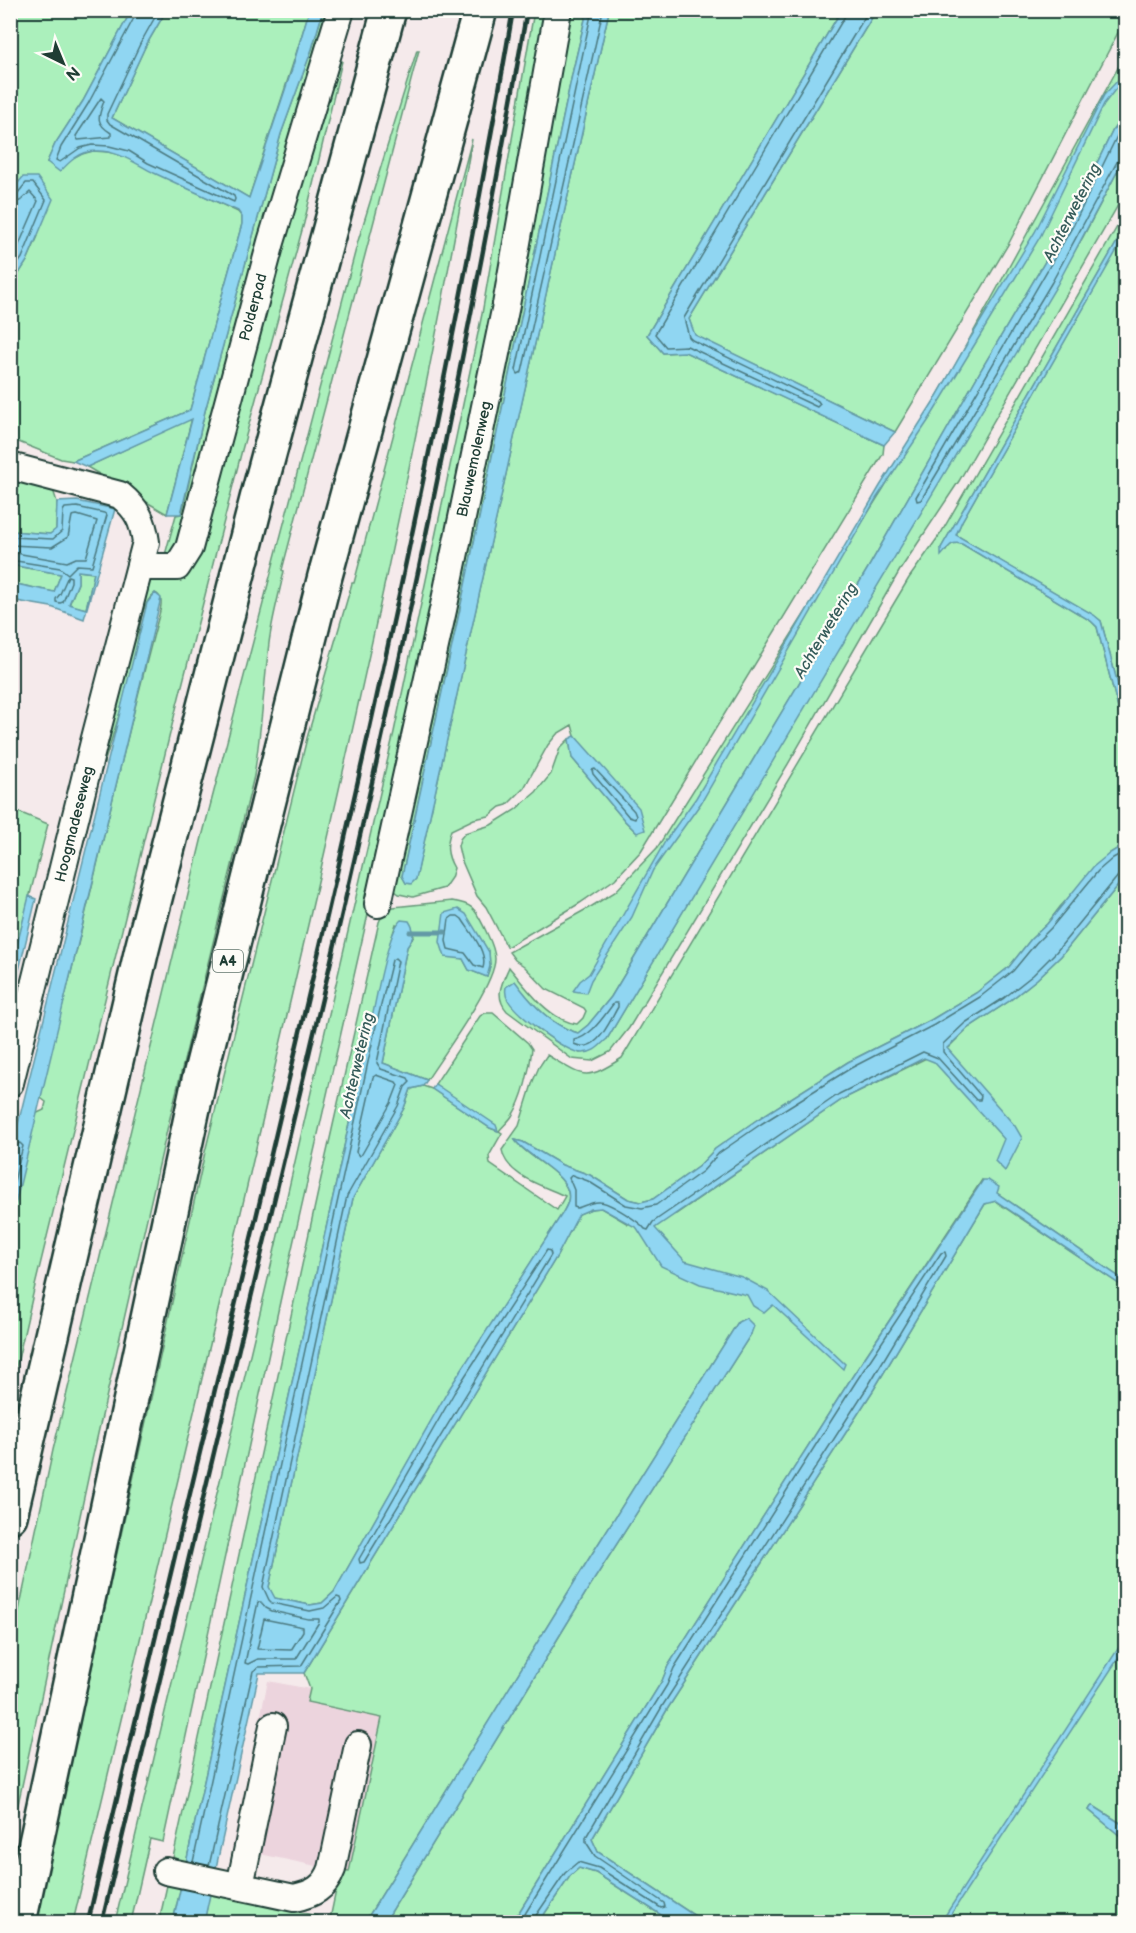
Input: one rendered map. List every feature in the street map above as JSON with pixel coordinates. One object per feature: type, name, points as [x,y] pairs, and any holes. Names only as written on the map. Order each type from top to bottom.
[{"type":"highway","points":[[10,1516],[144,938],[258,495],[389,10]]},
{"type":"highway","name":"A4","points":[[19,1923],[199,1080],[325,576],[480,10]]},
{"type":"street","name":"Polderpad","points":[[140,567],[177,567],[189,548],[271,242],[341,10]]},
{"type":"street","name":"Blauwemolenweg","points":[[378,904],[506,305],[558,10]]},
{"type":"street","name":"Hoogmadeseweg","points":[[10,466],[120,495],[132,505],[141,521],[146,542],[10,1083]]},
{"type":"street","points":[[240,1886],[273,1726]]},
{"type":"street","points":[[166,1870],[294,1898],[309,1895],[321,1888],[332,1869],[358,1745]]},
{"type":"shaded area","points":[[268,1681],[310,1689],[307,1702],[382,1717],[349,1873],[232,1848]]},
{"type":"green space","points":[[11,11],[131,11],[83,101],[55,144],[47,162],[69,161],[93,151],[127,157],[238,212],[242,217],[242,224],[190,410],[73,461],[61,459],[11,439],[11,286],[27,261],[38,236],[13,189],[11,190]]},
{"type":"green space","points":[[166,11],[309,11],[249,198],[112,118],[145,47]]},
{"type":"green space","points":[[323,11],[353,11],[339,60],[342,61],[304,223],[242,450],[175,713],[11,1390],[11,1210],[31,1116],[44,1110],[46,1102],[38,1096],[55,1036],[160,612],[161,600],[155,593],[150,597],[144,609],[126,690],[84,825],[147,576],[160,573],[176,515],[181,514],[183,509],[205,411],[281,134],[312,49]]},
{"type":"green space","points":[[534,11],[552,11],[409,734],[283,1288],[163,1842],[150,1839],[131,1922],[115,1922],[267,1283],[394,732],[482,314]]},
{"type":"green space","points":[[566,11],[587,11],[402,876],[406,883],[416,878],[609,11],[841,11],[647,335],[663,353],[685,352],[884,445],[883,454],[641,851],[615,879],[507,947],[486,907],[477,896],[461,859],[458,846],[460,839],[465,833],[491,825],[515,810],[536,792],[551,774],[560,748],[569,739],[572,758],[637,833],[575,736],[572,725],[557,734],[548,745],[524,788],[507,805],[500,807],[489,816],[474,819],[451,830],[448,849],[454,868],[444,888],[413,897],[399,894],[391,888]]},
{"type":"green space","points":[[876,11],[1125,11],[1125,19],[1009,243],[895,432],[694,335],[689,319]]},
{"type":"green space","points":[[417,50],[419,50],[282,570],[284,571],[269,643],[254,776],[167,1130],[92,1460],[11,1837],[11,1648],[53,1450],[202,837],[358,241]]},
{"type":"green space","points":[[1125,55],[1125,113],[1113,130],[1069,221],[868,568],[611,997],[588,1025],[578,1033],[551,1020],[535,1006],[515,982],[534,1026],[558,1043],[580,1053],[607,1039],[1083,237],[1125,157],[1125,193],[959,481],[900,570],[788,764],[629,1028],[610,1052],[592,1061],[572,1059],[507,1011],[501,1000],[500,989],[509,967],[539,1002],[557,1017],[577,1024],[586,1011],[546,989],[509,952],[615,892],[657,848],[883,489],[953,369]]},
{"type":"green space","points":[[472,139],[417,430],[355,720],[73,1922],[36,1922],[205,1152],[307,738],[352,583],[354,583]]},
{"type":"green space","points":[[1125,213],[1125,228],[941,548],[946,551],[952,544],[962,544],[1091,621],[1097,627],[1125,735],[1125,844],[1110,853],[1031,939],[1009,967],[976,993],[931,1020],[848,1062],[758,1119],[715,1149],[699,1166],[653,1199],[641,1202],[628,1199],[590,1175],[562,1165],[523,1142],[515,1140],[520,1147],[564,1183],[568,1192],[568,1201],[562,1214],[449,1390],[334,1592],[322,1603],[310,1605],[274,1598],[269,1587],[353,1198],[404,1108],[411,1089],[423,1086],[432,1089],[498,1131],[435,1084],[480,1016],[493,1013],[532,1049],[523,1093],[512,1116],[499,1131],[502,1133],[489,1156],[490,1164],[557,1210],[565,1196],[518,1173],[505,1159],[502,1150],[519,1126],[539,1067],[547,1055],[584,1074],[599,1071],[622,1058],[909,578],[941,533]]},
{"type":"green space","points":[[1125,235],[1125,711],[1101,621],[956,535]]},
{"type":"green space","points":[[192,418],[167,514],[87,467]]},
{"type":"green space","points":[[10,479],[53,490],[57,502],[56,530],[50,534],[11,531]]},
{"type":"green space","points":[[10,565],[61,574],[54,592],[11,583]]},
{"type":"green space","points":[[78,571],[94,573],[86,609],[69,605],[78,583]]},
{"type":"green space","points":[[11,809],[48,824],[11,969]]},
{"type":"green space","points":[[1125,877],[1125,1281],[997,1193],[982,1180],[852,1377],[668,1666],[662,1681],[513,1922],[385,1922],[588,1589],[751,1334],[746,1318],[738,1322],[365,1922],[204,1922],[210,1892],[330,1919],[340,1871],[349,1872],[382,1718],[307,1702],[310,1689],[304,1673],[557,1256],[579,1214],[601,1208],[628,1224],[676,1214],[843,1099],[949,1047],[968,1028],[1008,1002],[1061,956]]},
{"type":"green space","points":[[452,901],[469,906],[479,917],[493,947],[495,959],[493,971],[478,1002],[427,1080],[383,1063],[407,947],[414,936],[396,924],[370,1029],[173,1922],[159,1922],[379,922],[384,913],[393,907]],"holes":[[[489,952],[490,966],[487,977],[469,970],[463,959],[459,957]]]},
{"type":"green space","points":[[995,1201],[1125,1288],[1125,1826],[1092,1805],[1089,1810],[1125,1840],[1126,1919],[1123,1922],[704,1922],[598,1852],[592,1839],[668,1708],[874,1389],[985,1204]]},
{"type":"green space","points":[[579,1868],[596,1873],[672,1922],[539,1922],[570,1876]]},
{"type":"water","points":[[131,11],[166,11],[145,47],[112,118],[249,198],[309,11],[323,11],[312,49],[281,134],[205,411],[181,514],[167,514],[192,419],[87,467],[73,461],[190,410],[242,224],[242,217],[238,211],[119,155],[90,151],[71,161],[60,172],[47,162],[55,144],[83,101]]},
{"type":"water","points":[[587,11],[609,11],[416,879],[411,884],[406,883],[402,876]]},
{"type":"water","points":[[841,11],[876,11],[689,319],[695,335],[895,432],[884,445],[685,352],[663,353],[647,335]]},
{"type":"water","points":[[1125,75],[1125,82],[1118,86],[1104,104],[1040,237],[930,418],[876,499],[701,803],[653,870],[632,917],[591,980],[586,993],[573,991],[589,974],[666,840],[696,798],[880,486],[1035,232],[1104,95]]},
{"type":"water","points":[[1125,113],[1125,157],[1057,285],[607,1039],[599,1047],[587,1053],[576,1052],[554,1040],[513,1006],[506,997],[506,987],[515,981],[535,1006],[551,1020],[578,1033],[588,1025],[611,997],[868,568],[1069,221],[1113,130]]},
{"type":"water","points":[[23,177],[37,177],[53,199],[27,261],[11,286],[11,190]]},
{"type":"water","points":[[1125,228],[1125,236],[956,535],[1101,621],[1125,711],[1125,735],[1097,627],[1091,621],[962,544],[952,544],[941,556],[941,548]]},
{"type":"water","points":[[77,501],[115,509],[84,619],[51,607],[11,600],[11,583],[54,592],[61,574],[11,565],[11,531],[50,534],[56,529],[57,502]],"holes":[[[78,571],[94,573],[86,609],[69,604],[78,583]]]},
{"type":"water","points":[[155,593],[161,598],[11,1222],[11,1152],[147,603]]},
{"type":"water","points":[[575,736],[639,808],[645,830],[637,833],[572,758],[569,739]]},
{"type":"water","points":[[1125,844],[1125,877],[1061,956],[1037,979],[1008,1002],[968,1028],[947,1048],[1015,1126],[1022,1138],[1005,1171],[995,1161],[1004,1139],[934,1062],[924,1058],[843,1099],[655,1228],[685,1261],[742,1277],[768,1291],[845,1364],[843,1369],[773,1305],[764,1313],[753,1306],[747,1295],[700,1284],[661,1266],[637,1228],[601,1208],[579,1214],[557,1256],[304,1673],[259,1673],[204,1922],[173,1922],[382,970],[391,938],[401,920],[409,921],[413,934],[407,947],[383,1063],[427,1080],[423,1086],[411,1089],[404,1108],[353,1198],[269,1587],[275,1598],[310,1605],[322,1603],[334,1592],[449,1389],[566,1206],[568,1192],[564,1183],[515,1140],[523,1142],[562,1165],[590,1175],[628,1199],[641,1202],[653,1199],[699,1166],[715,1149],[758,1119],[848,1062],[931,1020],[976,993],[1009,967],[1093,867]]},
{"type":"water","points":[[29,896],[36,899],[11,1004],[11,970]]},
{"type":"water","points":[[458,909],[466,914],[489,952],[490,966],[487,977],[469,970],[463,959],[445,957],[440,942],[444,913]]},
{"type":"water","points":[[435,1084],[496,1125],[498,1131],[432,1089]]},
{"type":"water","points":[[983,1180],[988,1180],[999,1187],[997,1193],[1125,1281],[1125,1288],[996,1201],[985,1204],[874,1389],[668,1708],[592,1839],[598,1852],[704,1922],[672,1922],[596,1873],[579,1868],[570,1876],[539,1922],[513,1922],[662,1681],[668,1666],[852,1377]]},
{"type":"water","points":[[746,1318],[754,1326],[751,1334],[588,1589],[385,1922],[365,1922],[738,1322]]},
{"type":"water","points":[[1125,1638],[1125,1648],[946,1922],[941,1922]]},
{"type":"water","points":[[1092,1805],[1125,1826],[1125,1840],[1089,1810]]},
{"type":"waterway","name":"Achterwetering","points":[[410,932],[445,932]]},
{"type":"railway","points":[[88,1922],[259,1208],[369,731],[421,491],[469,251],[513,10]]},
{"type":"railway","points":[[102,1922],[378,756],[457,384],[527,10]]}]
